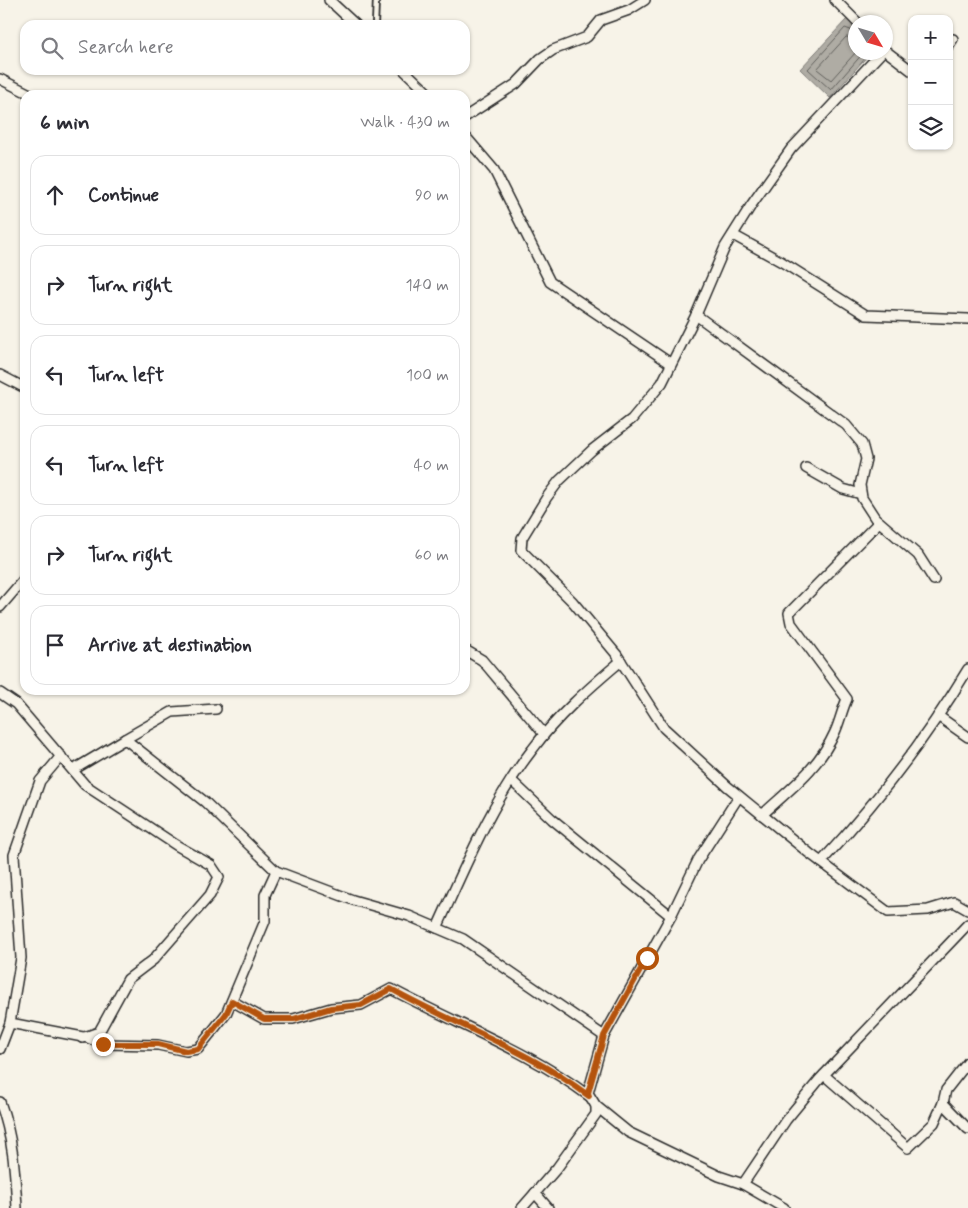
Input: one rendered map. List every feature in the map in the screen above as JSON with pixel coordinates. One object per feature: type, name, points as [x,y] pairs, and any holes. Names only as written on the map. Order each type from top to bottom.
[{"type":"street","points":[[329,0],[351,20]]},
{"type":"street","points":[[470,114],[516,84],[540,59],[553,50],[586,37],[601,20],[629,10],[644,0]]},
{"type":"street","points":[[835,0],[850,15]]},
{"type":"street","points":[[893,58],[908,68]]},
{"type":"street","points":[[876,60],[791,149],[725,247],[696,314],[670,362],[662,384],[632,419],[592,450],[559,480],[520,544],[524,554],[573,602],[621,661],[664,728],[762,815],[888,912],[928,910],[954,902],[968,910]]},
{"type":"street","points":[[409,75],[425,90]]},
{"type":"street","points":[[0,79],[22,90]]},
{"type":"street","points":[[470,142],[494,170],[550,282],[670,362]]},
{"type":"street","points":[[733,235],[782,262],[866,315],[968,319]]},
{"type":"street","points":[[696,314],[846,425],[862,444],[866,458],[860,485],[861,494],[879,522],[918,555],[934,580]]},
{"type":"street","points":[[0,375],[20,385]]},
{"type":"street","points":[[806,468],[842,489],[861,494]]},
{"type":"street","points":[[762,815],[808,776],[823,755],[836,731],[846,699],[791,623],[789,613],[879,522]]},
{"type":"street","points":[[0,607],[20,584]]},
{"type":"street","points":[[470,653],[482,660],[544,734]]},
{"type":"street","points":[[437,928],[480,834],[512,780],[544,734],[581,695],[621,661]]},
{"type":"street","points":[[821,862],[851,830],[902,767],[968,669]]},
{"type":"street","points":[[0,693],[16,704],[85,785],[176,845],[211,865],[219,877],[210,895],[153,960],[128,979],[99,1032],[82,1038]]},
{"type":"street","points":[[73,770],[172,712],[216,709]]},
{"type":"street","points":[[938,716],[968,737]]},
{"type":"street","points":[[125,739],[198,796],[276,871],[437,928],[470,944],[604,1036]]},
{"type":"street","points":[[0,1049],[10,1022],[21,958],[14,855],[40,782],[61,756]]},
{"type":"street","points":[[512,780],[573,837],[671,916]]},
{"type":"street","points":[[589,1096],[588,1093],[604,1036],[671,916],[698,860],[739,796]]},
{"type":"street","points":[[10,1022],[103,1044],[158,1044],[186,1051],[198,1049],[226,1014],[232,1001],[265,921],[265,895],[276,871]]},
{"type":"street","points":[[743,1184],[786,1120],[824,1075],[968,924]]},
{"type":"street","points":[[232,1001],[264,1019],[294,1019],[331,1008],[361,1005],[391,989],[532,1061],[572,1084],[589,1096],[596,1106],[628,1132],[719,1176],[743,1184],[784,1208]]},
{"type":"street","points":[[824,1075],[908,1148],[934,1123],[943,1103],[946,1090],[968,1062]]},
{"type":"street","points":[[0,1102],[9,1126],[15,1163],[17,1208]]},
{"type":"street","points":[[943,1103],[968,1129]]},
{"type":"street","points":[[522,1208],[591,1124],[596,1114],[596,1106]]},
{"type":"street","points":[[535,1193],[548,1208]]},
{"type":"lane","points":[[375,20],[376,0]]},
{"type":"water","points":[[847,19],[848,60],[864,60],[830,98],[800,69]]},
{"type":"route","points":[[103,1044],[158,1044],[186,1051],[198,1049],[226,1014],[232,1001],[264,1019],[294,1019],[331,1008],[361,1005],[391,989],[532,1061],[589,1096],[588,1093],[604,1036],[647,958]]}]
